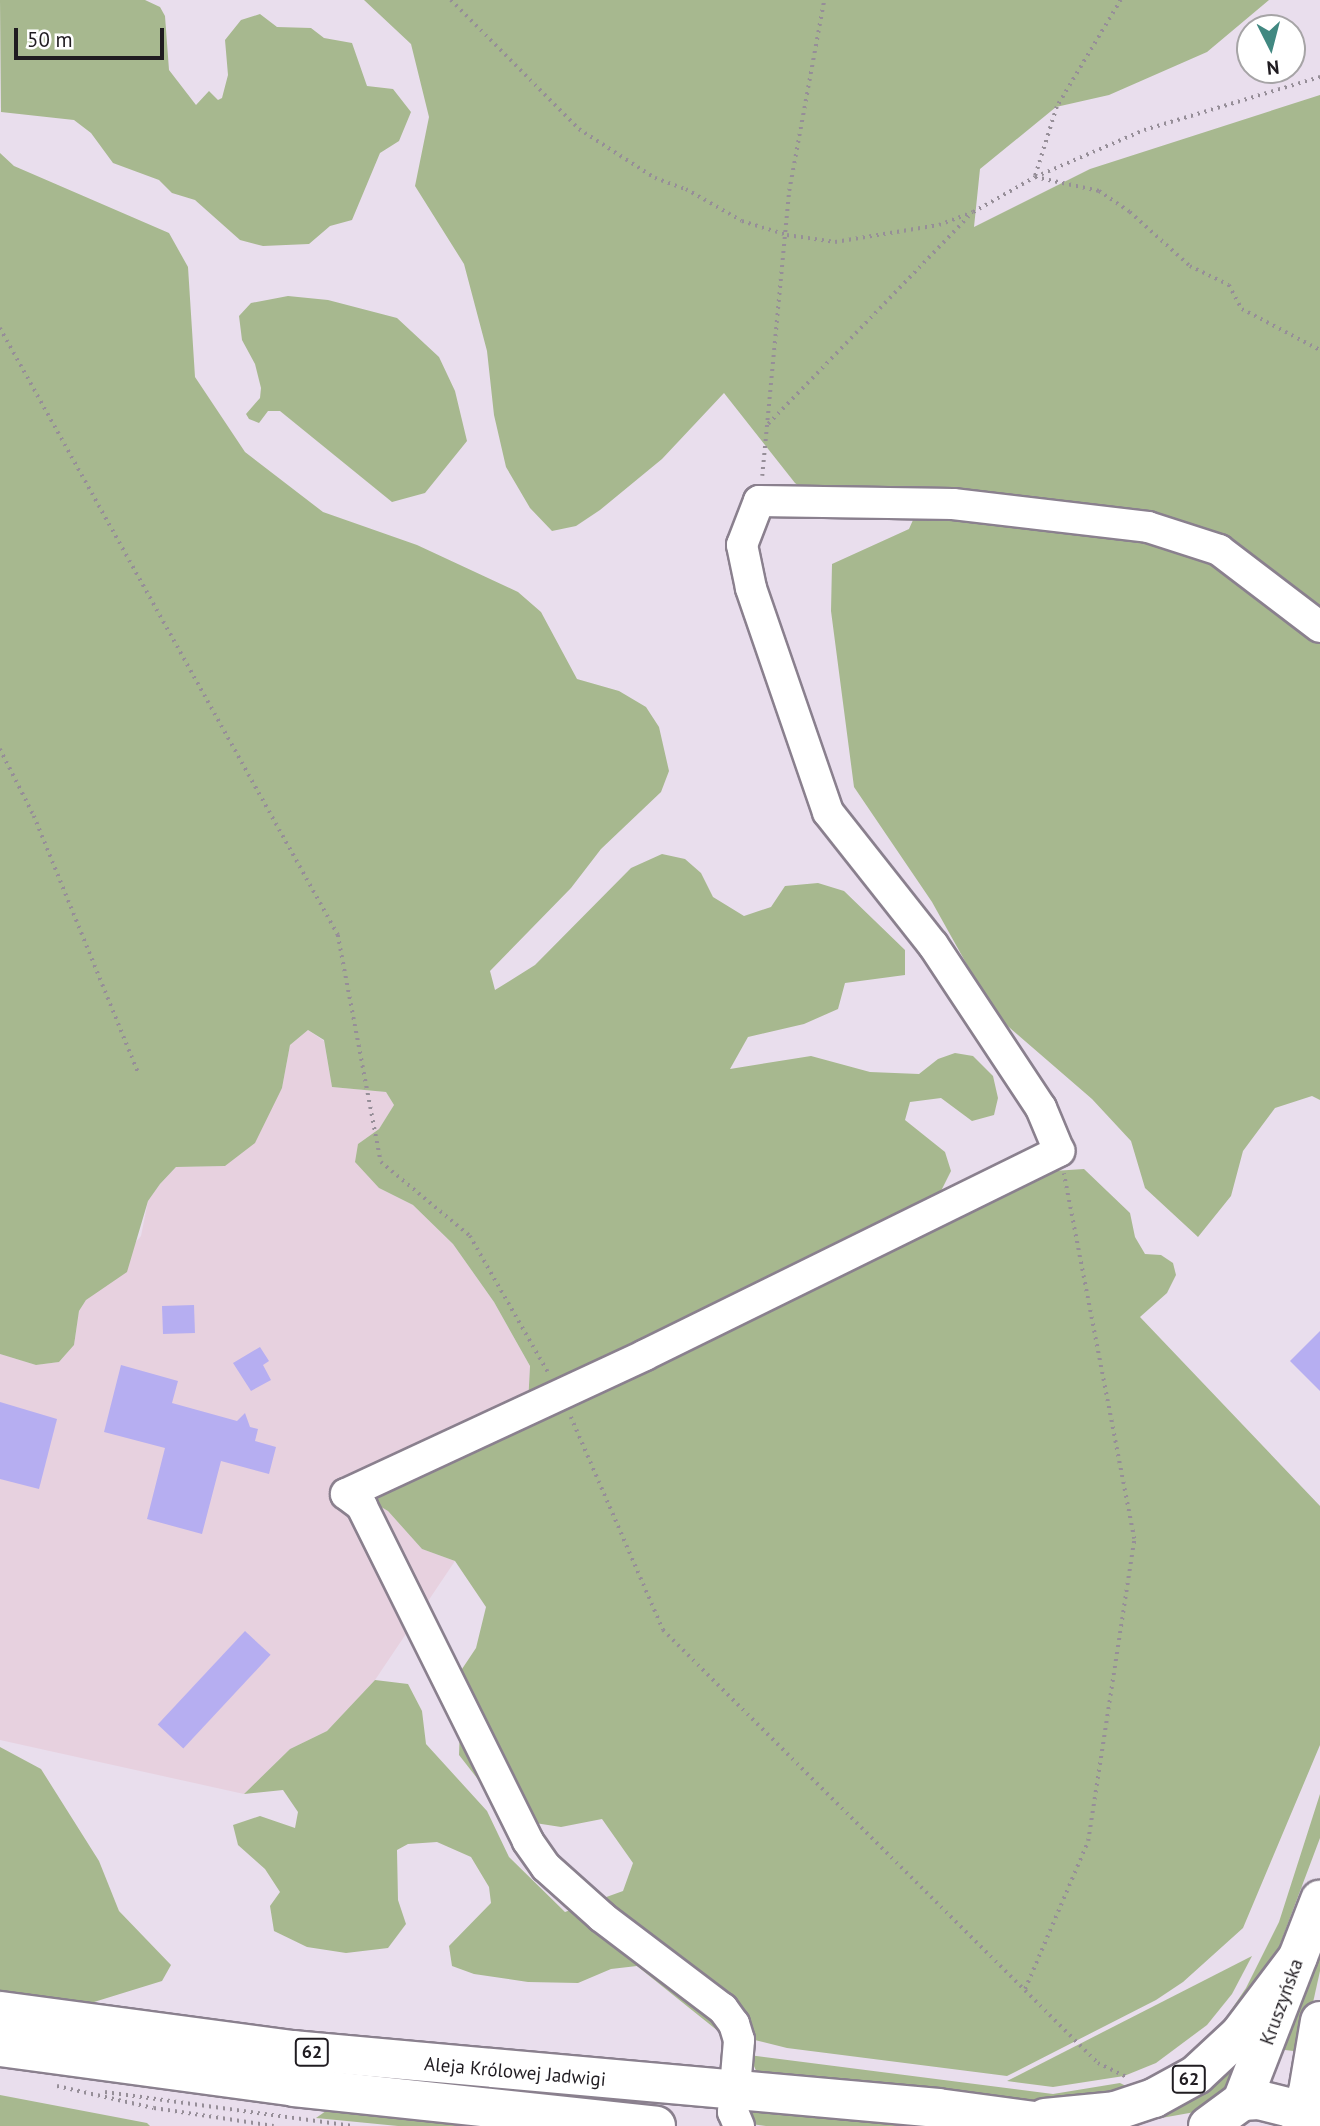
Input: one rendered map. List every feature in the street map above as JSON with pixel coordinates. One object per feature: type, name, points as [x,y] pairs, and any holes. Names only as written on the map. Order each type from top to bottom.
[{"type":"main road","name":"Kruszyńska","points":[[1212,2118],[1258,2066],[1320,1900]]},
{"type":"main road","name":"62","points":[[1031,2118],[1115,2111],[1182,2083],[1232,2044],[1298,1957]]},
{"type":"main road","name":"Aleja Królowej Jadwigi","points":[[0,2011],[737,2108],[1031,2118]]},
{"type":"main road","points":[[1312,2124],[1308,2092],[1320,2021]]},
{"type":"main road","name":"Aleja Królowej Jadwigi","points":[[0,2047],[280,2085],[656,2126]]},
{"type":"main road","points":[[1212,2118],[1283,2105],[1312,2124]]},
{"type":"main road","points":[[1031,2118],[1072,2126]]},
{"type":"lane","points":[[737,2108],[739,2040],[723,2009],[571,1892],[528,1842],[362,1506],[346,1494],[561,1394],[1059,1151],[1041,1108],[933,945],[828,811],[751,588],[742,545],[759,501],[953,504],[1148,527],[1219,550],[1320,627]]},
{"type":"path","points":[[451,0],[579,129],[655,178],[686,189],[726,214],[787,235],[835,242],[911,232],[973,212],[1035,177],[1144,131],[1320,78]]},
{"type":"path","points":[[759,501],[787,235],[789,191],[824,0]]},
{"type":"path","points":[[1035,177],[1056,107],[1121,0]]},
{"type":"path","points":[[1035,177],[1099,191],[1130,212],[1190,266],[1229,285],[1242,309],[1320,350]]},
{"type":"path","points":[[767,426],[973,212]]},
{"type":"path","points":[[0,328],[338,935],[381,1162],[470,1236],[561,1394],[663,1630],[1098,2063],[1131,2079]]},
{"type":"path","points":[[0,749],[34,816],[138,1072]]},
{"type":"path","points":[[1025,1989],[1088,1841],[1133,1539],[1059,1151]]},
{"type":"path","points":[[47,2084],[142,2106],[274,2126]]},
{"type":"shaded area","points":[[308,1030],[324,1041],[332,1087],[386,1092],[394,1105],[379,1129],[358,1144],[379,1188],[413,1205],[453,1244],[494,1302],[530,1366],[528,1404],[371,1501],[388,1511],[422,1549],[455,1561],[375,1680],[327,1731],[290,1749],[244,1794],[0,1740],[0,1354],[36,1365],[59,1362],[74,1345],[79,1311],[86,1300],[141,1236],[148,1201],[160,1184],[176,1167],[225,1166],[282,1088],[290,1045]]},
{"type":"green space","points":[[0,0],[145,0],[160,7],[165,16],[169,70],[196,105],[209,91],[218,100],[222,98],[228,75],[225,40],[241,20],[260,14],[277,27],[311,28],[324,38],[352,43],[367,86],[393,89],[411,112],[399,141],[380,153],[352,220],[330,226],[309,244],[263,246],[240,240],[195,200],[172,193],[159,180],[113,163],[91,133],[74,120],[1,112]]},
{"type":"green space","points":[[364,0],[1269,0],[1252,14],[1236,14],[1236,28],[1207,52],[1109,95],[1056,107],[980,169],[974,227],[1090,169],[1320,95],[1320,1100],[1312,1096],[1275,1108],[1243,1151],[1231,1196],[1198,1237],[1145,1188],[1131,1141],[1092,1099],[995,1015],[932,902],[854,787],[831,611],[832,564],[909,529],[921,502],[823,504],[795,483],[724,393],[662,459],[600,510],[576,526],[552,531],[530,508],[506,467],[494,415],[487,351],[464,264],[415,186],[429,117],[411,44]]},
{"type":"green space","points":[[0,153],[14,166],[169,233],[188,267],[195,377],[245,452],[323,512],[417,545],[518,592],[541,612],[577,679],[619,691],[646,707],[659,727],[669,771],[661,792],[601,849],[571,888],[490,971],[495,990],[535,965],[631,868],[662,854],[685,859],[701,873],[713,897],[744,916],[771,907],[785,886],[818,883],[844,891],[905,950],[905,975],[845,983],[838,1009],[804,1024],[748,1037],[730,1069],[811,1056],[870,1072],[919,1074],[938,1059],[955,1053],[973,1056],[993,1076],[998,1098],[994,1115],[972,1121],[941,1098],[910,1102],[905,1120],[945,1152],[951,1171],[929,1215],[1038,1172],[1084,1169],[1130,1213],[1135,1237],[1145,1254],[1161,1255],[1173,1263],[1176,1275],[1167,1293],[1140,1317],[1320,1506],[1320,1745],[1243,1928],[1183,1982],[1156,2000],[1007,2076],[787,2048],[718,2031],[637,1966],[611,1969],[578,1983],[528,1982],[474,1974],[452,1966],[449,1946],[491,1903],[489,1887],[471,1857],[437,1842],[408,1844],[397,1850],[398,1900],[406,1924],[388,1948],[346,1953],[307,1947],[274,1931],[270,1906],[280,1892],[265,1869],[238,1845],[233,1825],[260,1816],[295,1828],[298,1812],[283,1790],[244,1794],[290,1749],[327,1731],[375,1680],[408,1684],[422,1711],[426,1744],[487,1811],[509,1857],[565,1912],[623,1891],[633,1863],[602,1819],[561,1827],[509,1819],[459,1755],[462,1669],[476,1648],[486,1607],[455,1561],[422,1549],[388,1511],[371,1501],[370,1484],[528,1404],[530,1366],[494,1302],[453,1244],[413,1205],[379,1188],[355,1162],[358,1144],[379,1129],[394,1105],[386,1092],[332,1087],[324,1040],[308,1030],[290,1045],[282,1088],[255,1143],[225,1166],[176,1167],[160,1184],[148,1201],[127,1272],[86,1300],[79,1311],[74,1345],[59,1362],[36,1365],[0,1354]]},
{"type":"green space","points":[[288,296],[328,300],[397,318],[439,357],[455,391],[467,441],[425,493],[392,502],[280,411],[268,411],[259,423],[249,419],[246,414],[260,398],[261,388],[255,364],[242,340],[239,316],[251,303]]},
{"type":"green space","points":[[0,1747],[41,1769],[99,1861],[119,1911],[171,1965],[162,1981],[81,2006],[0,1993]]},
{"type":"green space","points":[[1320,1794],[1320,1838],[1270,1971],[1236,2027],[1225,2019],[1246,1988],[1279,1922]]},
{"type":"green space","points":[[1320,1936],[1320,1971],[1302,2052],[1285,2050],[1279,2047]]},
{"type":"green space","points":[[1252,1956],[1232,1994],[1207,2025],[1156,2063],[1124,2076],[1053,2087],[1007,2081]]},
{"type":"green space","points":[[1235,2053],[1241,2078],[1195,2112],[1150,2120],[1147,2109]]},
{"type":"green space","points":[[749,2055],[1053,2094],[1120,2083],[1128,2087],[1076,2108],[758,2075]]},
{"type":"green space","points":[[0,2095],[147,2123],[150,2126],[0,2126]]},
{"type":"green space","points":[[740,2104],[987,2126],[766,2126],[751,2124]]},
{"type":"green space","points":[[333,2106],[546,2126],[398,2126],[316,2118]]},
{"type":"building","points":[[194,1305],[195,1333],[163,1334],[162,1306]]},
{"type":"building","points":[[1320,1331],[1320,1391],[1290,1361]]},
{"type":"building","points":[[260,1347],[269,1361],[263,1365],[271,1380],[251,1391],[233,1363]]},
{"type":"building","points":[[121,1365],[178,1381],[172,1403],[237,1421],[245,1413],[250,1427],[258,1429],[255,1441],[276,1447],[269,1474],[221,1461],[202,1534],[147,1519],[165,1448],[104,1432]]},
{"type":"building","points":[[0,1402],[57,1419],[39,1489],[0,1479]]},
{"type":"building","points":[[245,1631],[271,1655],[183,1748],[158,1725]]}]
